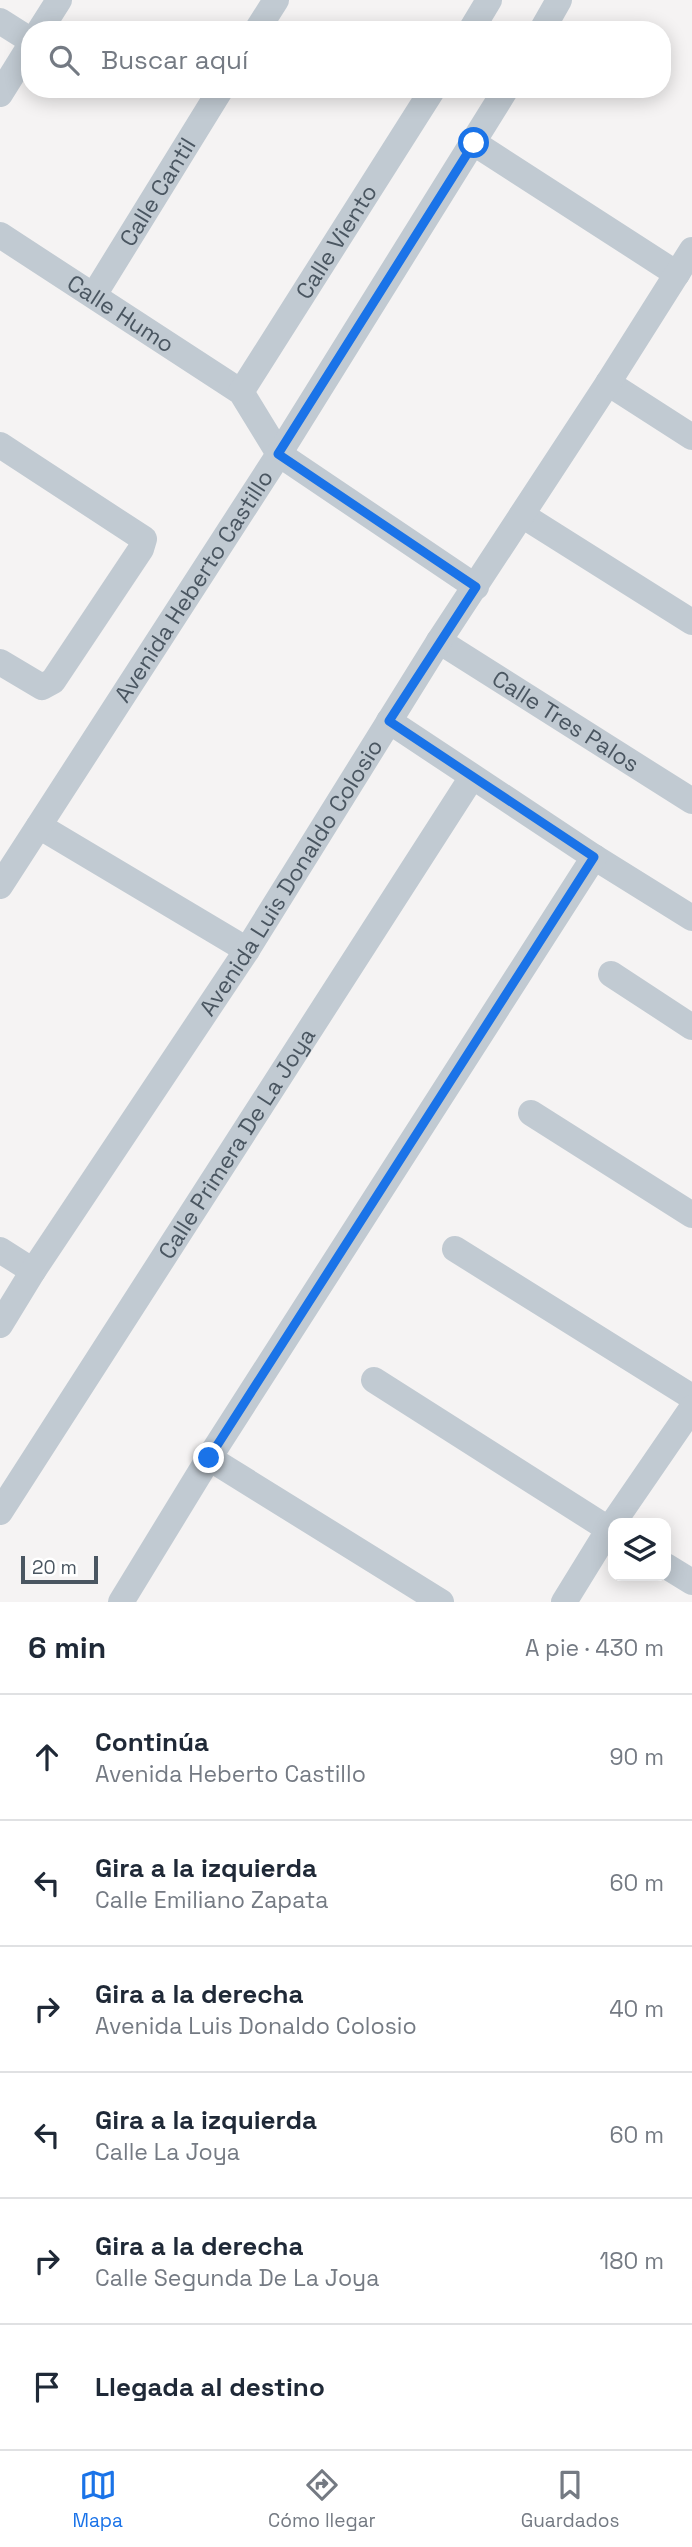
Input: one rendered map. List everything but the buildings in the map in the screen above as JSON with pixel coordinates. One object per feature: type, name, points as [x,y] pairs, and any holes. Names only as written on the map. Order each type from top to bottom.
[{"type":"street","points":[[45,21],[58,0]]},
{"type":"street","points":[[263,21],[276,0]]},
{"type":"street","points":[[476,21],[489,0]]},
{"type":"street","points":[[546,21],[559,0]]},
{"type":"street","points":[[0,20],[21,34]]},
{"type":"street","points":[[0,94],[21,60]]},
{"type":"street","name":"Calle Cantil","points":[[94,295],[215,98]]},
{"type":"street","name":"Calle Viento","points":[[241,392],[427,98]]},
{"type":"street","name":"Avenida Heberto Castillo","points":[[0,886],[278,454],[501,98]]},
{"type":"street","points":[[474,143],[687,259]]},
{"type":"street","name":"Calle Humo","points":[[0,235],[241,392]]},
{"type":"street","name":"Avenida Luis Donaldo Colosio","points":[[0,1325],[33,1271],[247,950],[439,642],[687,259]]},
{"type":"street","points":[[608,383],[692,437]]},
{"type":"street","points":[[241,392],[278,454],[476,587]]},
{"type":"street","points":[[0,445],[144,539],[141,549],[53,681],[42,687],[0,662]]},
{"type":"street","points":[[522,515],[692,622]]},
{"type":"street","name":"Calle Tres Palos","points":[[439,642],[692,800]]},
{"type":"street","points":[[389,721],[594,857],[692,918]]},
{"type":"street","name":"Calle Primera De La Joya","points":[[0,1512],[472,776]]},
{"type":"street","points":[[39,826],[247,950]]},
{"type":"street","points":[[121,1602],[209,1458],[594,857]]},
{"type":"street","points":[[611,974],[692,1027]]},
{"type":"street","points":[[531,1114],[692,1215]]},
{"type":"street","points":[[455,1249],[692,1397]]},
{"type":"street","points":[[0,1250],[33,1271]]},
{"type":"street","points":[[374,1380],[608,1529]]},
{"type":"street","points":[[620,1518],[692,1408]]},
{"type":"street","points":[[209,1458],[441,1602]]},
{"type":"street","points":[[564,1602],[608,1536]]},
{"type":"street","points":[[671,1569],[692,1582]]},
{"type":"route","points":[[209,1458],[594,857],[389,721],[476,587],[278,454],[474,143]]}]
